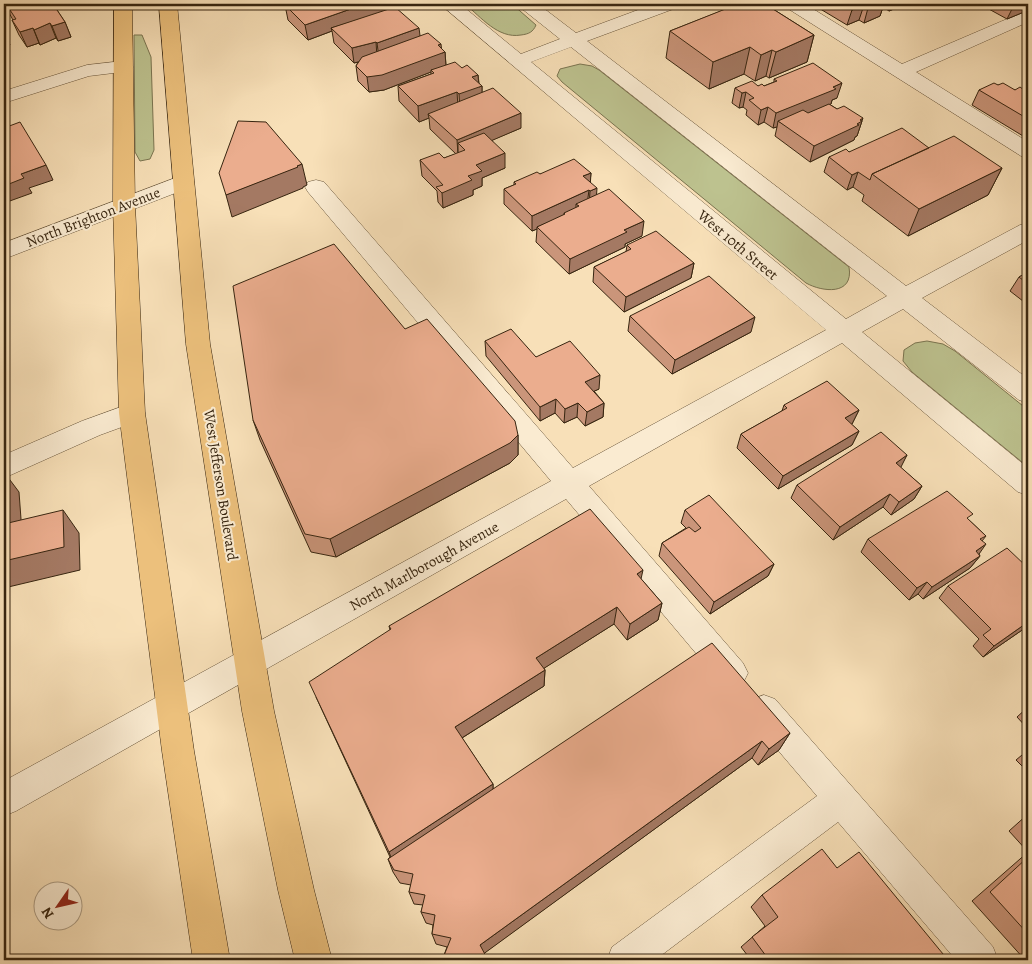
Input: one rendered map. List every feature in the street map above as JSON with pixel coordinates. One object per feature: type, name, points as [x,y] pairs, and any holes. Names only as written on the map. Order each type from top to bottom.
[{"type":"main road","points":[[123,4],[124,205],[132,413],[172,706],[212,960]]},
{"type":"main road","name":"West Jefferson Boulevard","points":[[168,4],[182,182],[198,344],[258,710],[314,960]]},
{"type":"street","name":"West 10th Street","points":[[449,4],[1028,484]]},
{"type":"street","points":[[527,4],[1028,393]]},
{"type":"street","points":[[518,61],[670,4]]},
{"type":"street","points":[[793,4],[903,71],[1028,151]]},
{"type":"street","points":[[903,71],[1028,16]]},
{"type":"street","points":[[4,97],[87,71],[123,67]]},
{"type":"street","name":"North Brighton Avenue","points":[[4,251],[182,182]]},
{"type":"street","points":[[316,187],[980,960]]},
{"type":"street","name":"North Marlborough Avenue","points":[[4,799],[1028,230]]},
{"type":"street","points":[[4,467],[91,428],[132,413]]},
{"type":"street","points":[[625,960],[841,800]]},
{"type":"green space","points":[[465,4],[512,4],[536,25],[532,31],[526,34],[505,34],[490,26]]},
{"type":"green space","points":[[134,35],[142,35],[151,57],[154,150],[150,159],[140,161],[135,152]]},
{"type":"green space","points":[[580,64],[592,66],[599,70],[849,267],[847,283],[842,287],[828,290],[806,283],[557,76],[560,69]]},
{"type":"green space","points":[[927,341],[943,344],[955,351],[1028,410],[1028,467],[912,372],[903,361],[904,350],[915,343]]},
{"type":"building","points":[[6,4],[53,4],[65,22],[52,26],[50,23],[34,30],[33,28],[20,32],[12,20],[16,19]]},
{"type":"building","points":[[365,4],[305,25],[285,5]]},
{"type":"building","points":[[738,4],[765,4],[814,35],[776,52],[772,50],[761,55],[750,47],[713,62],[670,31]]},
{"type":"building","points":[[841,4],[879,4],[868,8],[864,5],[852,10]]},
{"type":"building","points":[[395,7],[419,28],[377,43],[352,48],[331,28]]},
{"type":"building","points":[[428,33],[441,44],[438,45],[445,52],[382,75],[367,77],[356,66],[362,57]]},
{"type":"building","points":[[455,62],[462,68],[467,65],[478,75],[472,77],[482,86],[459,94],[457,92],[418,106],[398,86],[434,73],[431,70]]},
{"type":"building","points":[[813,63],[842,83],[833,87],[836,89],[776,113],[768,107],[761,110],[749,100],[754,98],[746,92],[742,93],[735,88],[752,81],[758,86],[762,84],[764,86],[777,81],[774,79]]},
{"type":"building","points":[[994,83],[998,85],[1003,83],[1015,90],[1020,87],[1028,91],[1028,119],[979,90]]},
{"type":"building","points":[[493,88],[521,113],[457,140],[428,114]]},
{"type":"building","points":[[829,104],[837,109],[844,106],[863,118],[860,120],[862,121],[857,124],[859,125],[814,146],[778,121],[803,110],[808,113]]},
{"type":"building","points":[[238,121],[266,122],[302,164],[226,195],[219,173]]},
{"type":"building","points":[[20,122],[46,165],[21,174],[24,178],[4,186],[4,128]]},
{"type":"building","points":[[902,128],[929,148],[872,174],[870,180],[858,172],[852,175],[829,157],[846,149],[849,152]]},
{"type":"building","points":[[484,133],[505,153],[476,165],[482,171],[468,176],[472,180],[442,193],[436,187],[443,185],[420,160],[439,153],[444,158],[465,150],[458,143]]},
{"type":"building","points":[[954,136],[1002,168],[919,209],[872,174]]},
{"type":"building","points":[[574,159],[591,173],[583,176],[597,188],[532,216],[504,189],[516,184],[514,182],[537,172],[540,174]]},
{"type":"building","points":[[609,189],[644,221],[624,230],[627,232],[570,259],[537,227],[579,206],[576,204]]},
{"type":"building","points":[[656,231],[694,263],[626,297],[594,267],[631,249],[627,245]]},
{"type":"building","points":[[334,244],[405,329],[427,319],[515,421],[518,435],[510,443],[330,539],[305,534],[253,420],[233,286]]},
{"type":"building","points":[[1028,272],[1028,284],[1019,277]]},
{"type":"building","points":[[709,276],[755,317],[675,360],[630,316]]},
{"type":"building","points":[[511,329],[536,357],[570,341],[600,375],[585,382],[604,403],[587,412],[578,403],[565,409],[556,399],[540,407],[485,341]]},
{"type":"building","points":[[827,381],[859,410],[845,418],[859,431],[783,476],[741,434],[787,408],[784,405]]},
{"type":"building","points":[[881,432],[907,455],[896,463],[922,486],[899,502],[890,494],[840,527],[797,485]]},
{"type":"building","points":[[947,491],[973,514],[967,518],[986,536],[980,539],[986,544],[976,551],[980,556],[932,587],[927,582],[917,588],[868,539]]},
{"type":"building","points":[[709,495],[774,564],[714,602],[662,543],[689,527],[695,532],[701,528],[685,510]]},
{"type":"building","points":[[590,509],[643,570],[637,574],[662,603],[630,624],[617,607],[536,658],[545,670],[455,727],[493,784],[389,852],[309,682],[391,629],[389,626]]},
{"type":"building","points":[[63,510],[64,547],[4,561],[4,524]]},
{"type":"building","points":[[1007,548],[1028,568],[1028,622],[994,646],[983,635],[991,629],[948,586]]},
{"type":"building","points":[[712,643],[790,733],[769,749],[762,741],[480,945],[488,960],[444,960],[443,958],[451,938],[432,934],[435,915],[421,912],[425,895],[409,892],[413,874],[394,870],[388,859]]},
{"type":"building","points":[[822,849],[837,868],[859,852],[948,960],[769,960],[752,937],[778,917],[762,895]]},
{"type":"building","points":[[1028,857],[1028,934],[990,892]]}]
